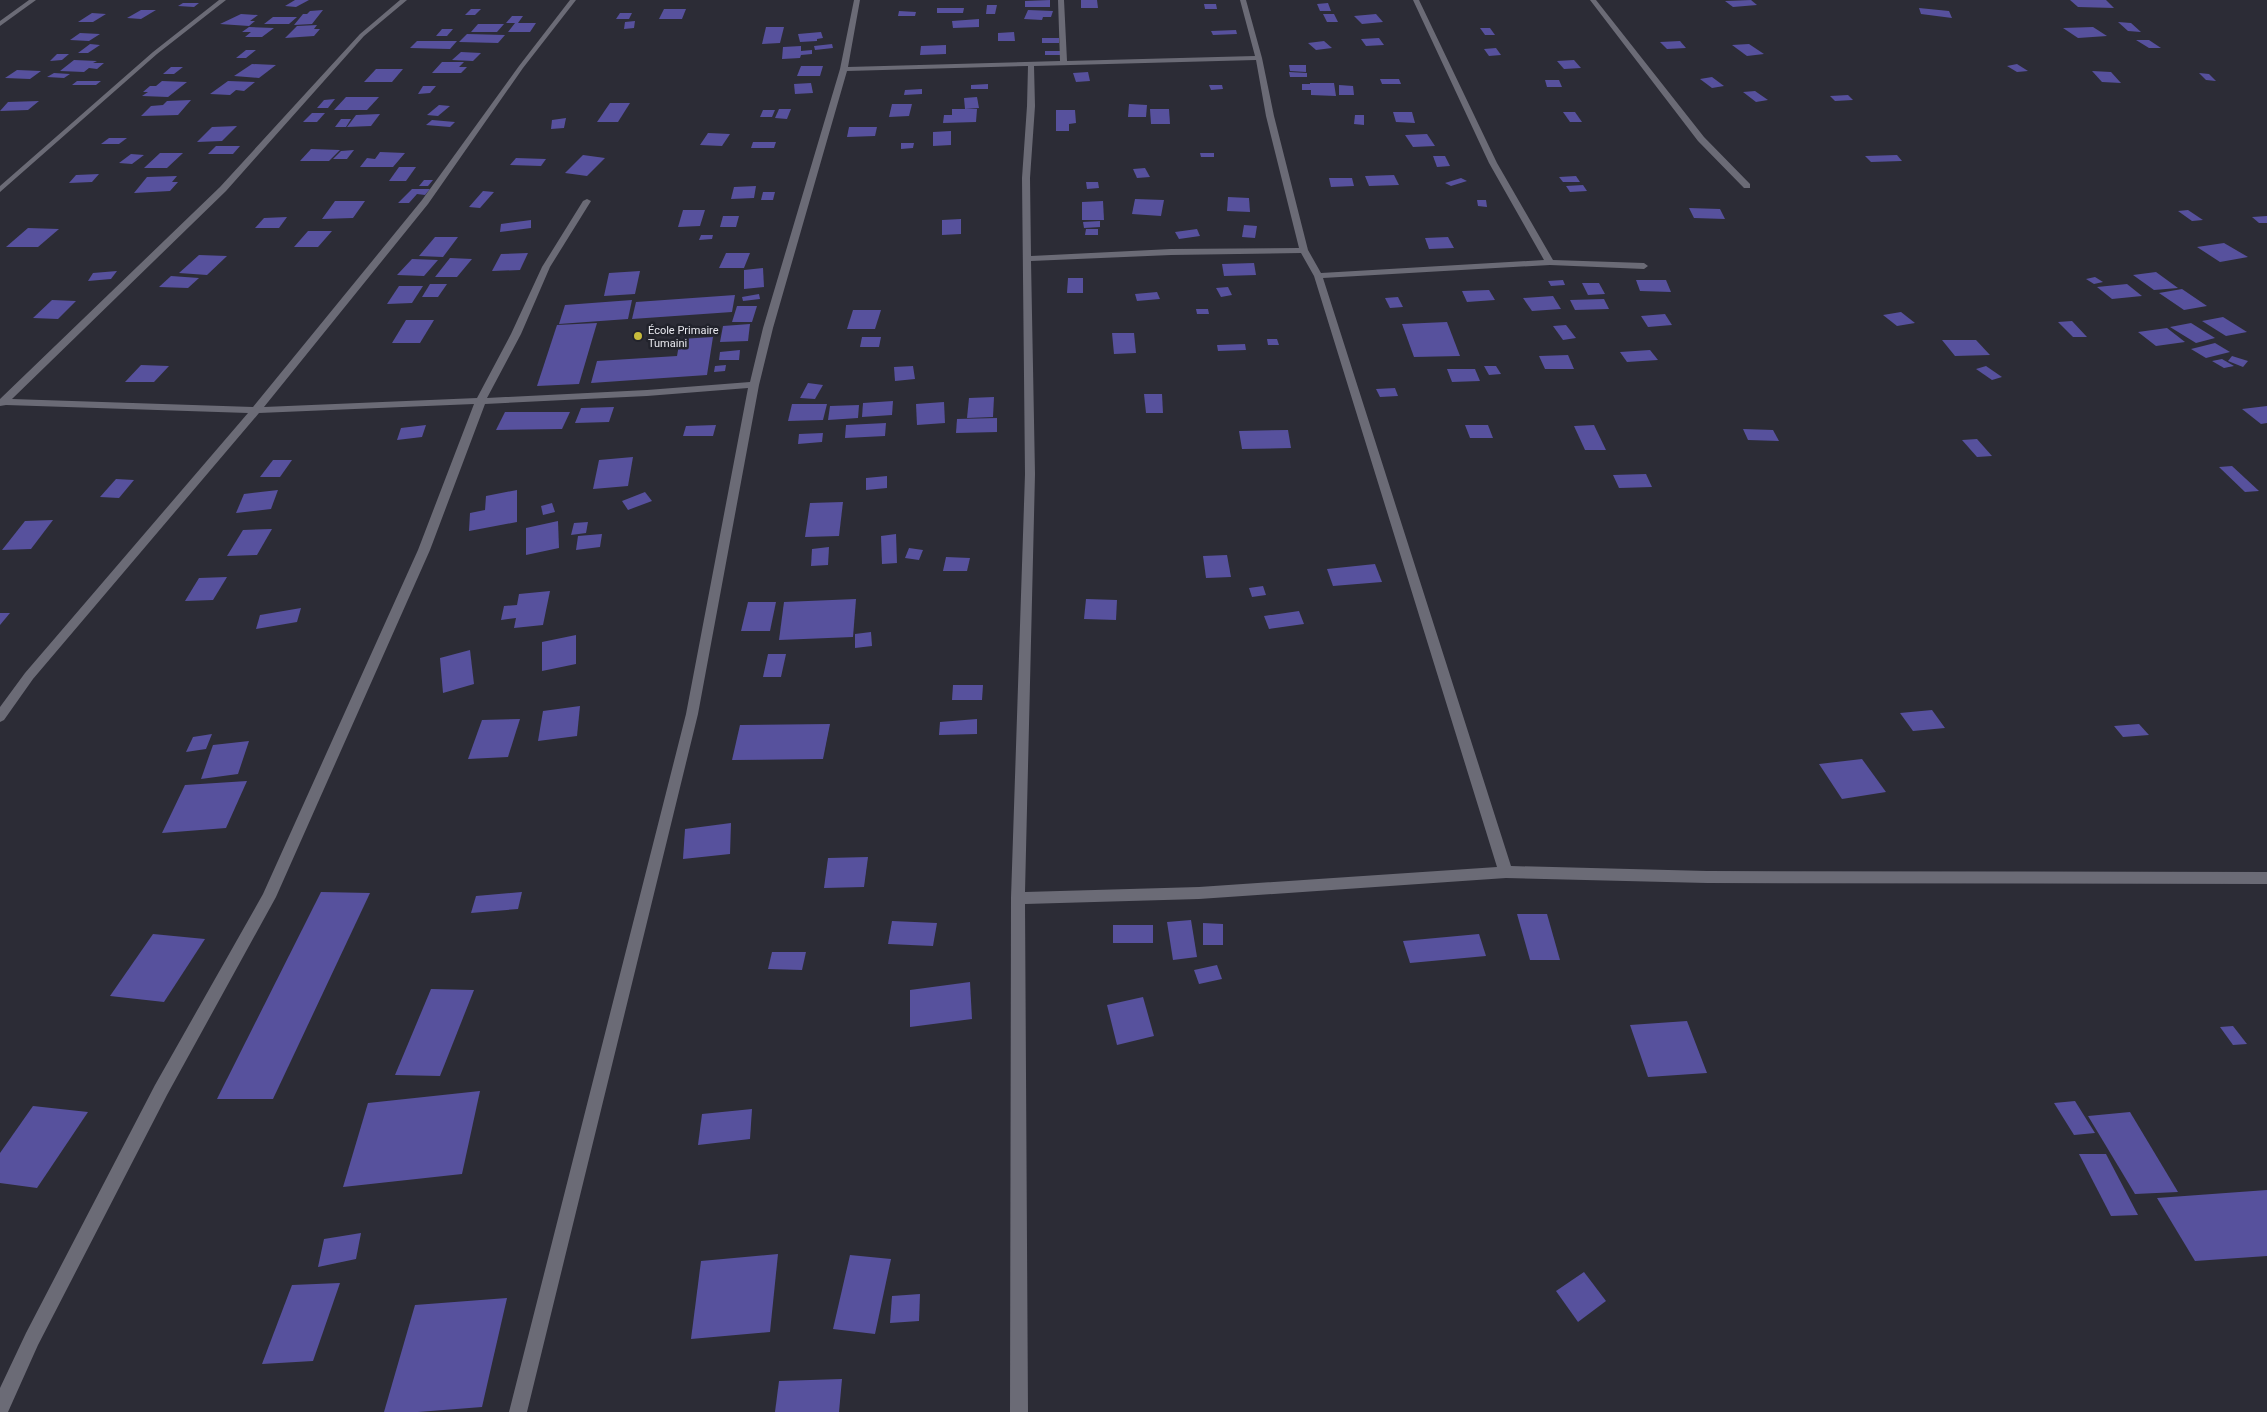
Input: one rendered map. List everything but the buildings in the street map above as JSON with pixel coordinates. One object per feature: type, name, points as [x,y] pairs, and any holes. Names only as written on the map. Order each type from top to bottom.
[{"type":"street","points":[[0,24],[33,0]]},
{"type":"street","points":[[0,190],[155,53],[223,0]]},
{"type":"street","points":[[2,403],[222,189],[362,35],[404,0]]},
{"type":"street","points":[[0,717],[29,676],[256,410],[425,202],[521,67],[573,0]]},
{"type":"street","points":[[518,1412],[692,714],[754,385],[768,328],[844,69],[857,0]]},
{"type":"street","points":[[1061,0],[1064,64]]},
{"type":"street","points":[[1244,0],[1259,58],[1270,116],[1304,250],[1318,276],[1506,872]]},
{"type":"street","points":[[1416,0],[1493,162],[1550,262]]},
{"type":"street","points":[[1593,0],[1701,140],[1747,186]]},
{"type":"street","points":[[844,69],[1259,58]]},
{"type":"street","points":[[1019,1412],[1018,898],[1030,474],[1026,178],[1031,106],[1031,64]]},
{"type":"street","points":[[0,1409],[32,1339],[156,1099],[269,897],[424,550],[481,400],[516,334],[546,267],[587,201]]},
{"type":"street","points":[[1027,259],[1172,252],[1304,250]]},
{"type":"street","points":[[1318,276],[1550,262],[1644,266]]},
{"type":"street","points":[[2,403],[256,410],[647,393],[754,385]]},
{"type":"street","points":[[1018,898],[1199,894],[1506,872],[1717,877],[2267,878]]},
{"type":"place","name":"École Primaire Tumaini","points":[[638,336]]}]
